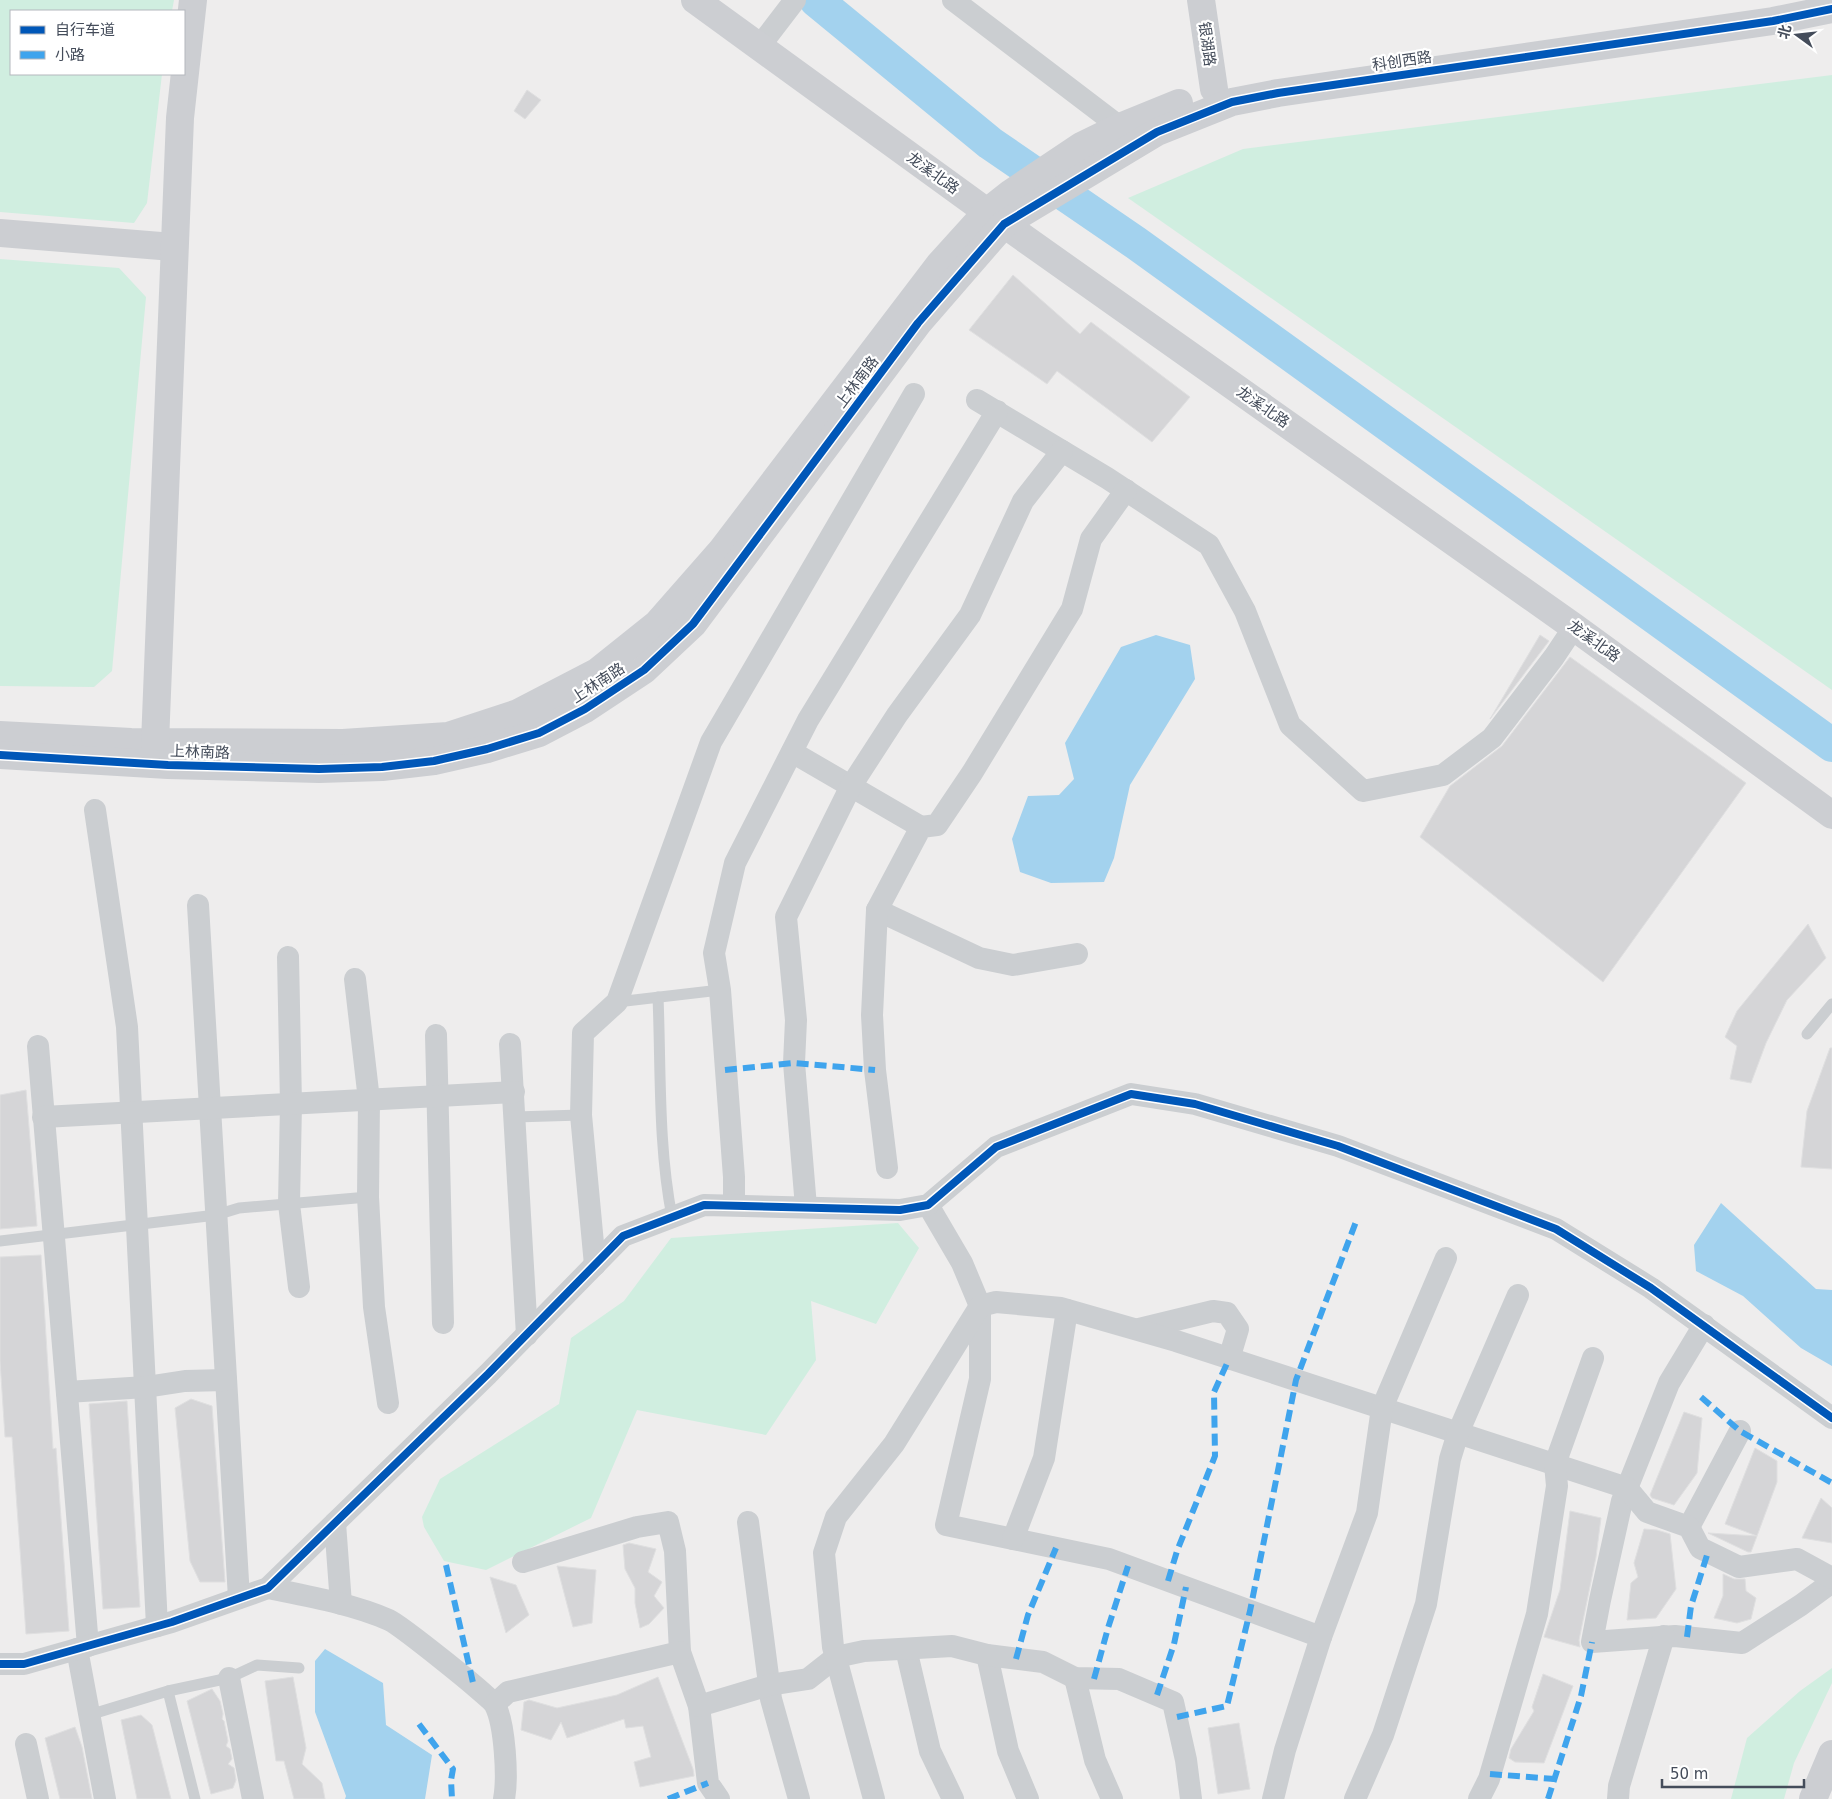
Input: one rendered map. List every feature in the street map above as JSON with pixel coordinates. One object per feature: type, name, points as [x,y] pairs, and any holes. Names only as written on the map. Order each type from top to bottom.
[{"type":"street","points":[[185,73],[193,0]]},
{"type":"street","name":"龙溪北路","points":[[695,0],[995,218],[1574,627],[1832,814]]},
{"type":"street","points":[[759,47],[795,0]]},
{"type":"street","points":[[953,0],[1120,127]]},
{"type":"street","name":"银湖路","points":[[1201,0],[1214,89]]},
{"type":"street","name":"科创西路","points":[[995,218],[1021,200],[1081,146],[1120,127],[1214,89],[1277,76],[1590,32],[1791,0]]},
{"type":"street","name":"科创西路","points":[[1021,200],[1104,165],[1157,132],[1232,102],[1278,93],[1772,21],[1832,10]]},
{"type":"street","points":[[154,743],[174,247],[180,118],[185,75]]},
{"type":"street","name":"上林南路","points":[[0,736],[154,743],[343,743],[448,736],[518,713],[597,672],[657,624],[722,550],[939,265],[995,218]]},
{"type":"street","name":"上林南路","points":[[0,755],[168,765],[320,769],[382,767],[434,761],[487,749],[539,733],[585,709],[644,670],[693,624],[995,218]]},
{"type":"street","points":[[0,233],[174,247]]},
{"type":"street","points":[[595,1265],[580,1115],[583,1033],[617,1002],[711,742],[914,394]]},
{"type":"street","points":[[977,400],[1126,490],[1209,545],[1245,611],[1290,725],[1363,791],[1443,775],[1492,738],[1554,657],[1574,627]]},
{"type":"street","points":[[734,1205],[734,1177],[720,990],[714,953],[735,862],[808,720],[997,411]]},
{"type":"street","points":[[806,1207],[794,1063],[796,1020],[786,917],[851,786],[898,715],[970,615],[1023,501],[1062,451]]},
{"type":"street","points":[[792,752],[921,827],[937,825],[972,773],[1072,609],[1091,539],[1126,490]]},
{"type":"street","points":[[95,810],[127,1027],[157,1626]]},
{"type":"street","points":[[887,1168],[875,1070],[872,1016],[878,910],[921,827]]},
{"type":"street","points":[[198,906],[240,1598]]},
{"type":"street","points":[[878,910],[979,958],[1013,965],[1077,954]]},
{"type":"street","points":[[288,957],[291,1104],[289,1204],[299,1287]]},
{"type":"street","points":[[355,979],[369,1100],[368,1198],[374,1307],[388,1403]]},
{"type":"street","points":[[436,1035],[443,1323]]},
{"type":"street","points":[[510,1044],[527,1335]]},
{"type":"street","points":[[38,1046],[66,1392],[82,1648],[89,1715],[105,1799]]},
{"type":"street","points":[[43,1117],[514,1092]]},
{"type":"street","points":[[0,1664],[24,1664],[82,1648],[157,1626],[268,1588],[488,1374],[623,1236],[704,1204],[900,1210],[928,1205],[996,1147],[1131,1094],[1195,1104],[1338,1146],[1556,1229],[1651,1288],[1832,1418]]},
{"type":"street","points":[[928,1205],[962,1263],[980,1306],[980,1379],[946,1525],[1110,1559],[1321,1637]]},
{"type":"street","points":[[1273,1799],[1285,1750],[1321,1637],[1367,1514],[1382,1408],[1446,1258]]},
{"type":"street","points":[[1354,1799],[1383,1735],[1426,1604],[1450,1459],[1458,1433],[1518,1296]]},
{"type":"street","points":[[874,1799],[833,1647],[824,1553],[836,1517],[894,1444],[980,1306],[996,1302],[1067,1310],[1229,1358],[1555,1464],[1627,1488],[1647,1512],[1689,1527],[1700,1548],[1739,1566],[1797,1559],[1832,1578]]},
{"type":"street","points":[[1013,1539],[1044,1458],[1067,1310]]},
{"type":"street","points":[[1136,1330],[1213,1311],[1227,1312],[1238,1329],[1229,1358]]},
{"type":"street","points":[[1704,1325],[1669,1383],[1622,1501],[1592,1642],[1675,1636],[1742,1643],[1801,1605],[1832,1582]]},
{"type":"street","points":[[1479,1799],[1489,1779],[1537,1614],[1557,1486],[1555,1464],[1593,1358]]},
{"type":"street","points":[[66,1392],[146,1387],[185,1380],[226,1380]]},
{"type":"street","points":[[1689,1527],[1740,1432]]},
{"type":"street","points":[[523,1562],[636,1527],[668,1522],[675,1551],[680,1652],[699,1706],[708,1783],[719,1799]]},
{"type":"street","points":[[748,1522],[771,1699],[799,1799]]},
{"type":"street","points":[[335,1523],[342,1604]]},
{"type":"street","points":[[268,1588],[342,1604],[390,1620],[460,1674],[495,1704],[501,1726],[503,1744],[506,1792],[504,1799]]},
{"type":"street","points":[[1618,1799],[1619,1786],[1664,1636]]},
{"type":"street","points":[[699,1706],[769,1685],[808,1679],[836,1657],[864,1651],[952,1646],[987,1655],[1042,1662],[1075,1678],[1119,1679],[1173,1702],[1186,1760],[1191,1799]]},
{"type":"street","points":[[906,1649],[930,1752],[953,1799]]},
{"type":"street","points":[[495,1704],[508,1692],[680,1652]]},
{"type":"street","points":[[987,1655],[1008,1751],[1028,1799]]},
{"type":"street","points":[[230,1678],[253,1799]]},
{"type":"street","points":[[1075,1678],[1095,1760],[1112,1799]]},
{"type":"street","points":[[26,1744],[38,1799]]},
{"type":"street","points":[[1814,1799],[1832,1754]]},
{"type":"lane","points":[[617,1002],[720,990]]},
{"type":"lane","points":[[658,998],[663,1136],[667,1190],[672,1217]]},
{"type":"lane","points":[[1807,1034],[1832,1004]]},
{"type":"lane","points":[[515,1117],[580,1115]]},
{"type":"lane","points":[[0,1241],[216,1215],[239,1208],[368,1198]]},
{"type":"lane","points":[[89,1715],[168,1691],[230,1678],[257,1665],[299,1668]]},
{"type":"lane","points":[[168,1691],[195,1799]]},
{"type":"green space","points":[[0,0],[174,0],[172,10],[10,10],[10,75],[162,75],[147,203],[134,223],[0,212]]},
{"type":"green space","points":[[1832,75],[1832,690],[1128,198],[1243,149]]},
{"type":"green space","points":[[0,259],[119,268],[146,297],[112,671],[94,687],[0,686]]},
{"type":"green space","points":[[898,1223],[919,1248],[876,1324],[811,1301],[816,1360],[766,1435],[637,1410],[591,1518],[486,1570],[444,1561],[424,1527],[422,1517],[440,1479],[559,1404],[571,1338],[624,1301],[671,1238]]},
{"type":"green space","points":[[1832,1668],[1832,1683],[1794,1763],[1784,1799],[1731,1799],[1747,1738],[1800,1691]]},
{"type":"water","points":[[1156,635],[1190,645],[1195,679],[1130,785],[1114,858],[1104,882],[1051,883],[1020,872],[1012,839],[1028,796],[1059,795],[1074,779],[1065,743],[1121,647]]},
{"type":"water","points":[[1721,1203],[1816,1289],[1832,1290],[1832,1366],[1801,1348],[1743,1296],[1696,1271],[1694,1245]]},
{"type":"water","points":[[325,1649],[383,1683],[386,1725],[432,1755],[425,1799],[345,1799],[346,1796],[315,1712],[315,1661]]},
{"type":"building","points":[[527,90],[541,100],[525,119],[514,111]]},
{"type":"building","points":[[1013,275],[1080,334],[1091,322],[1190,397],[1152,442],[1057,371],[1047,384],[969,330]]},
{"type":"building","points":[[1540,635],[1549,641],[1490,719]]},
{"type":"building","points":[[1570,657],[1746,783],[1603,982],[1420,837],[1450,786],[1502,746]]},
{"type":"building","points":[[1808,924],[1826,958],[1787,1000],[1766,1043],[1751,1083],[1730,1079],[1737,1046],[1725,1037],[1737,1011]]},
{"type":"building","points":[[1830,1048],[1832,1048],[1832,1169],[1801,1167],[1807,1111]]},
{"type":"building","points":[[26,1090],[37,1226],[0,1229],[0,1095]]},
{"type":"building","points":[[41,1255],[53,1449],[56,1448],[69,1631],[26,1634],[12,1437],[5,1437],[0,1361],[0,1257]]},
{"type":"building","points":[[191,1399],[212,1406],[225,1582],[200,1582],[190,1561],[175,1408]]},
{"type":"building","points":[[127,1401],[140,1607],[103,1609],[89,1404]]},
{"type":"building","points":[[1684,1412],[1702,1418],[1697,1473],[1674,1505],[1652,1498],[1650,1495]]},
{"type":"building","points":[[1755,1448],[1777,1461],[1777,1482],[1757,1536],[1725,1524]]},
{"type":"building","points":[[1821,1498],[1832,1508],[1832,1543],[1802,1538]]},
{"type":"building","points":[[1570,1511],[1601,1518],[1596,1557],[1579,1640],[1580,1647],[1544,1637],[1560,1590]]},
{"type":"building","points":[[1644,1529],[1670,1534],[1676,1589],[1656,1618],[1627,1620],[1631,1583],[1638,1577],[1634,1563]]},
{"type":"building","points":[[1708,1533],[1757,1536],[1751,1552],[1748,1552]]},
{"type":"building","points":[[629,1543],[656,1549],[648,1572],[662,1582],[654,1596],[664,1608],[649,1624],[640,1628],[635,1603],[635,1588],[625,1569],[623,1545]]},
{"type":"building","points":[[557,1566],[596,1570],[592,1623],[573,1627]]},
{"type":"building","points":[[1723,1574],[1734,1579],[1745,1579],[1746,1591],[1756,1598],[1751,1619],[1737,1623],[1714,1618],[1723,1596]]},
{"type":"building","points":[[490,1577],[516,1585],[529,1615],[506,1633]]},
{"type":"building","points":[[1543,1674],[1573,1686],[1544,1763],[1515,1762],[1509,1758],[1511,1749],[1534,1711],[1532,1707]]},
{"type":"building","points":[[293,1677],[306,1748],[302,1764],[322,1783],[325,1799],[294,1799],[284,1761],[276,1761],[265,1681]]},
{"type":"building","points":[[658,1677],[694,1776],[640,1787],[634,1762],[651,1757],[643,1726],[626,1728],[624,1719],[567,1738],[561,1722],[551,1740],[521,1730],[524,1702],[529,1700],[557,1708],[617,1695]]},
{"type":"building","points":[[212,1689],[220,1701],[223,1714],[222,1719],[228,1741],[226,1746],[230,1749],[232,1759],[228,1764],[234,1768],[236,1780],[233,1788],[211,1794],[187,1701]]},
{"type":"building","points":[[141,1715],[152,1725],[171,1799],[137,1799],[121,1720]]},
{"type":"building","points":[[1239,1723],[1250,1789],[1218,1794],[1208,1728]]},
{"type":"building","points":[[75,1727],[82,1747],[92,1799],[60,1799],[45,1738]]},
{"type":"waterway","points":[[816,0],[990,143],[1136,243],[1832,745]]},
{"type":"marked path","points":[[725,1070],[794,1063],[875,1070]]},
{"type":"marked path","points":[[1177,1717],[1227,1706],[1250,1611],[1296,1380],[1357,1219]]},
{"type":"marked path","points":[[1168,1581],[1177,1551],[1215,1456],[1214,1392],[1229,1359]]},
{"type":"marked path","points":[[1701,1397],[1740,1431],[1832,1483]]},
{"type":"marked path","points":[[1016,1659],[1028,1615],[1056,1548]]},
{"type":"marked path","points":[[1687,1637],[1691,1606],[1708,1552]]},
{"type":"marked path","points":[[446,1565],[474,1687]]},
{"type":"marked path","points":[[1094,1679],[1128,1566]]},
{"type":"marked path","points":[[1157,1695],[1174,1644],[1186,1587]]},
{"type":"marked path","points":[[1548,1799],[1581,1696],[1592,1642]]},
{"type":"marked path","points":[[419,1724],[453,1769],[451,1780],[452,1799]]},
{"type":"marked path","points":[[1490,1774],[1555,1779]]},
{"type":"marked path","points":[[668,1799],[708,1783]]},
{"type":"cycle path","points":[[0,755],[168,765],[319,769],[382,767],[434,761],[487,749],[539,733],[585,709],[644,670],[693,624],[918,323],[1004,224],[1157,132],[1232,102],[1278,93],[1773,21],[1832,9]]},
{"type":"cycle path","points":[[0,1664],[24,1664],[172,1622],[268,1588],[488,1374],[623,1236],[704,1205],[900,1210],[928,1205],[996,1147],[1131,1094],[1195,1104],[1338,1146],[1556,1229],[1651,1288],[1832,1418]]}]
